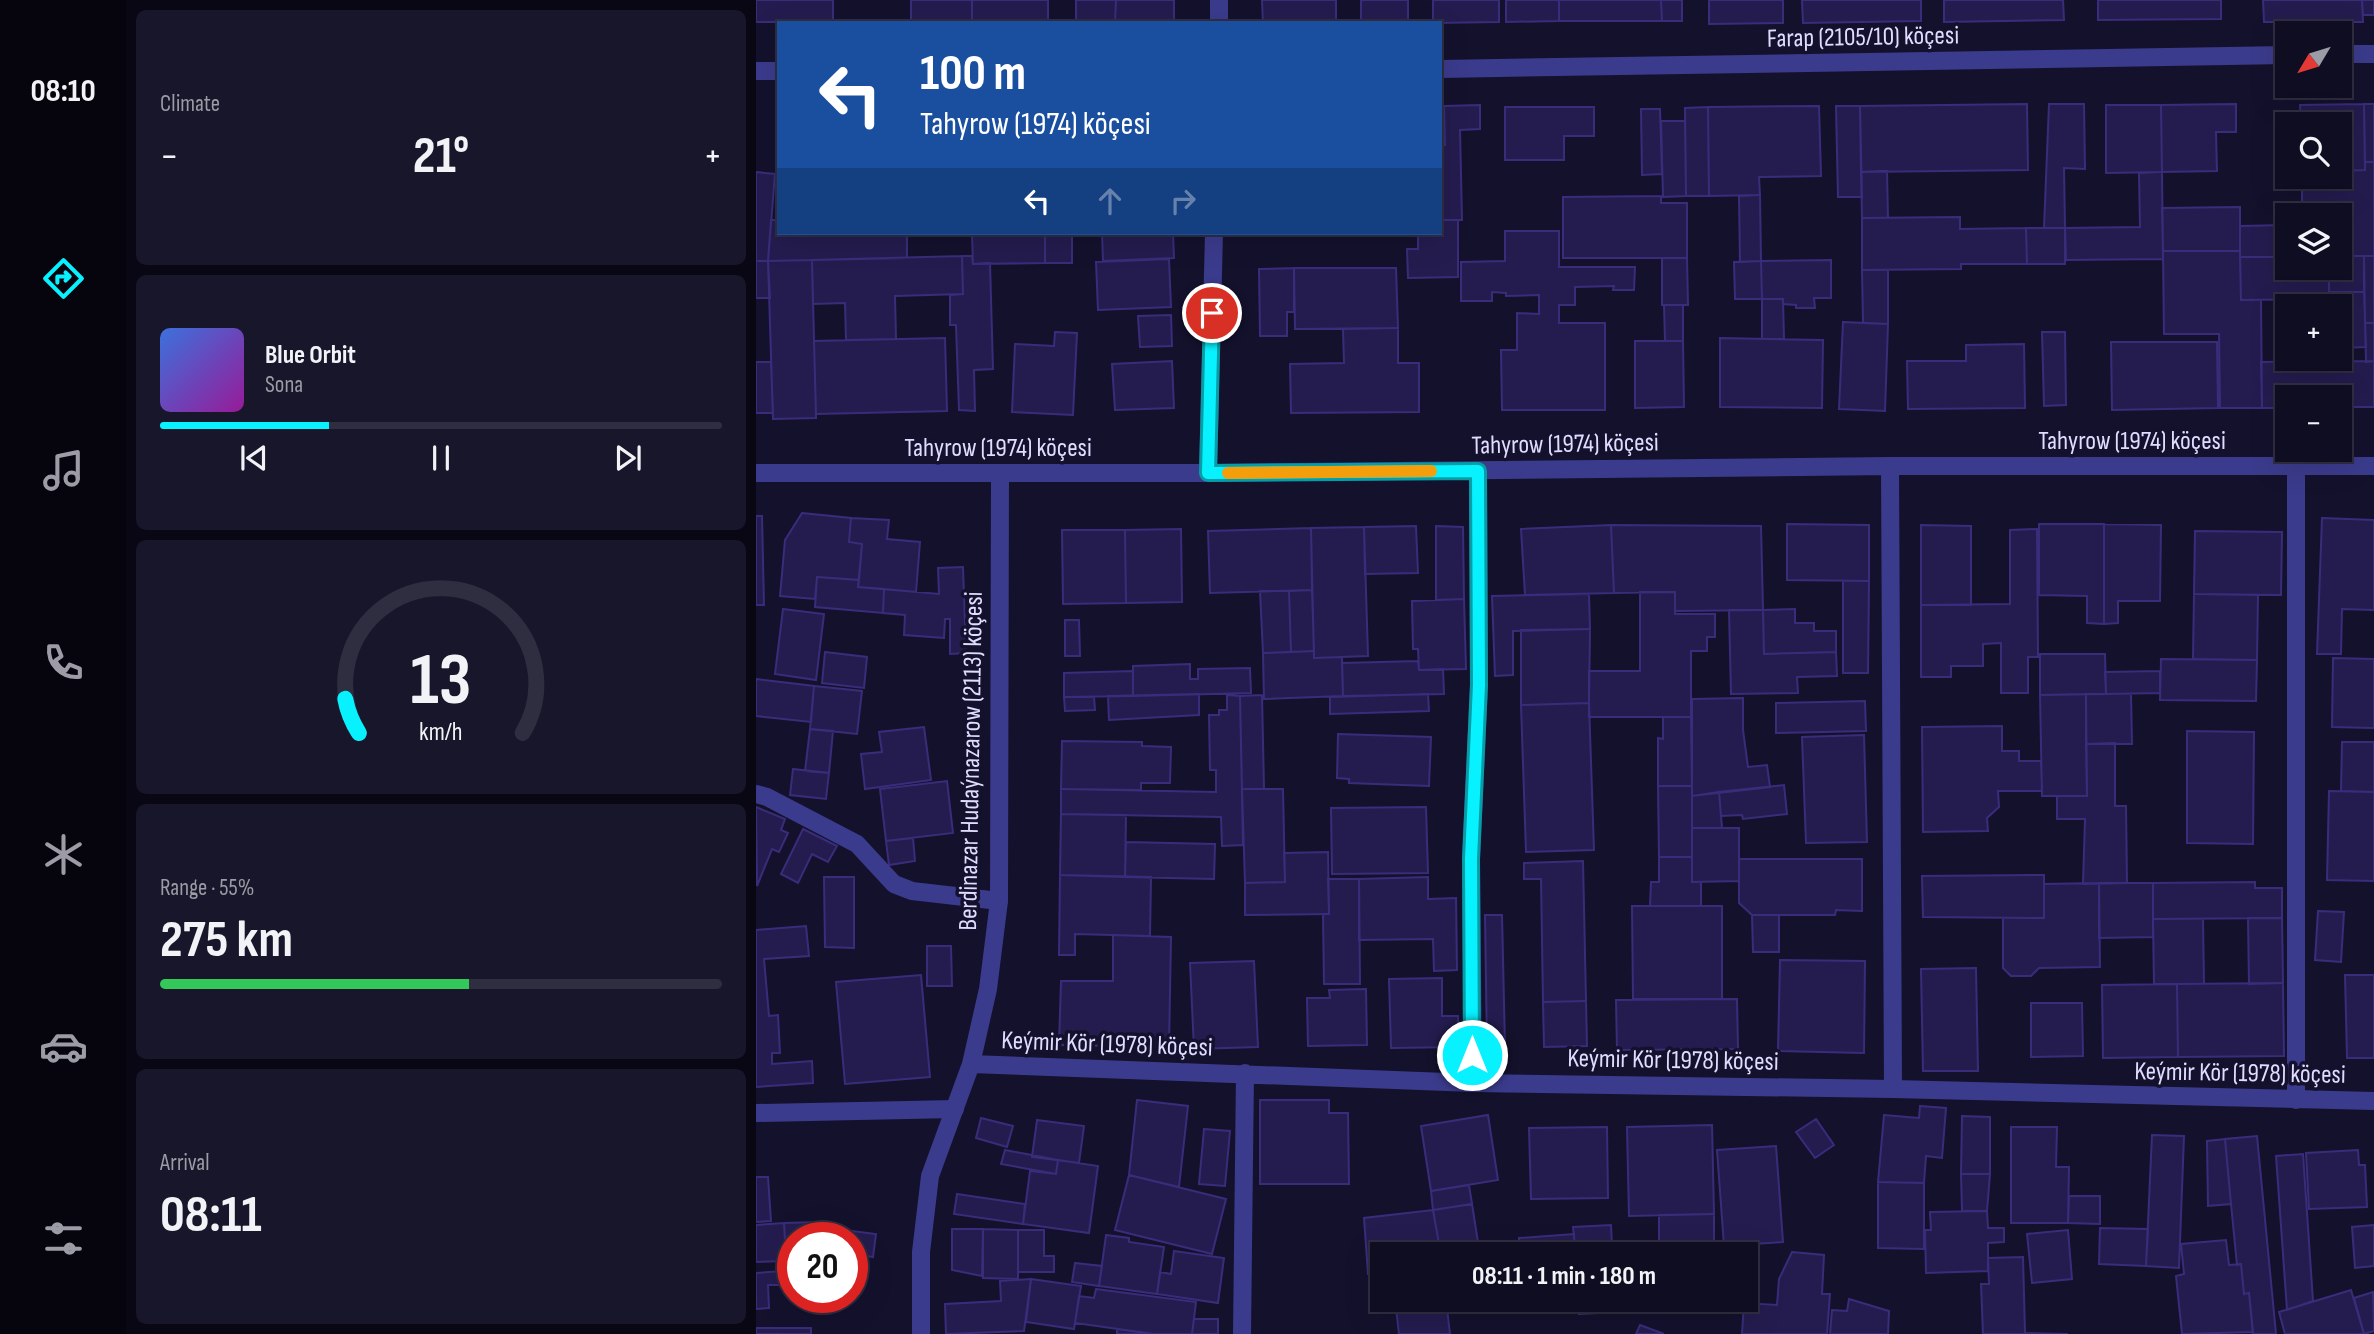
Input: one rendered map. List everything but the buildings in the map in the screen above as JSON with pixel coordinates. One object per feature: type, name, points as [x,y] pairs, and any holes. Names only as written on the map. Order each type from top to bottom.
[{"type":"street","points":[[1219,0],[1219,21]]},
{"type":"street","points":[[2352,54],[2374,54]]},
{"type":"street","name":"Farap (2105/10) köçesi","points":[[1442,69],[2275,55]]},
{"type":"street","points":[[756,71],[777,71]]},
{"type":"street","points":[[1208,473],[1214,235]]},
{"type":"street","points":[[1890,466],[1893,1089]]},
{"type":"street","name":"Tahyrow (1974) köçesi","points":[[756,473],[2374,466]]},
{"type":"street","points":[[2296,467],[2296,1100]]},
{"type":"street","points":[[1473,1083],[1471,859],[1479,685],[1478,471]]},
{"type":"street","name":"Berdinazar Hudaýnazarow (2113) köçesi","points":[[921,1334],[921,1252],[930,1176],[971,1064],[988,989],[999,901],[1000,474]]},
{"type":"street","points":[[756,794],[857,844],[894,884],[912,891],[999,901]]},
{"type":"street","name":"Keýmir Kör (1978) köçesi","points":[[971,1064],[1473,1083],[1893,1089],[2374,1101]]},
{"type":"street","points":[[1242,1334],[1245,1073]]},
{"type":"street","points":[[756,1113],[955,1108]]},
{"type":"slow traffic","points":[[1228,473],[1431,471]]},
{"type":"route","points":[[1212,313],[1208,473],[1478,471],[1479,685],[1471,859],[1472,1055]]}]
